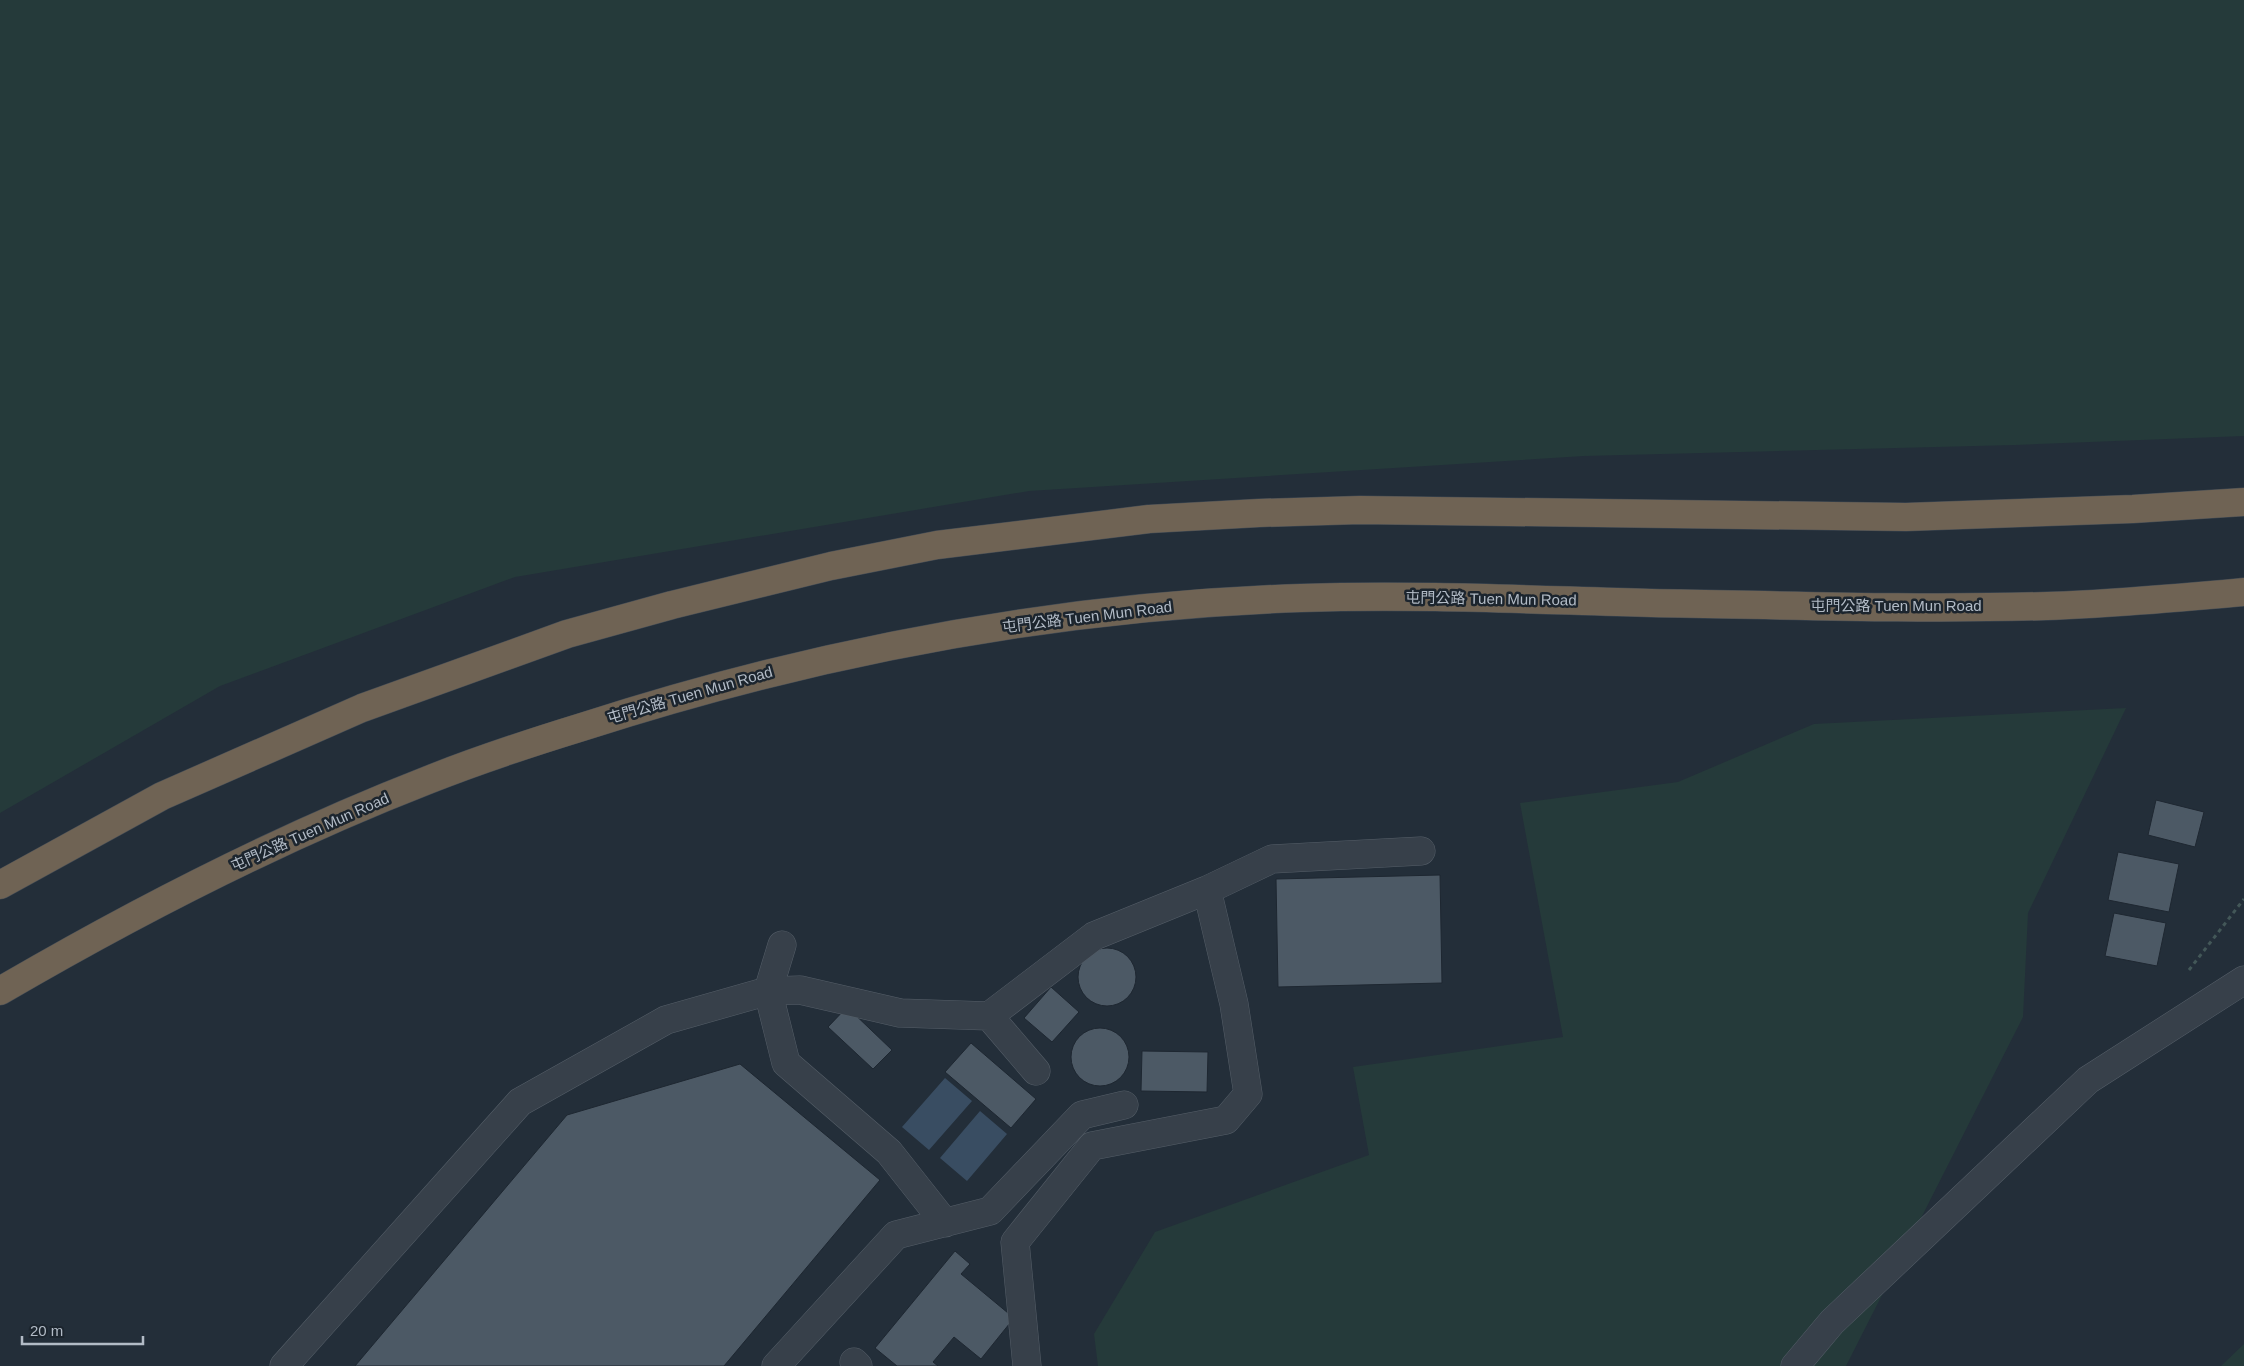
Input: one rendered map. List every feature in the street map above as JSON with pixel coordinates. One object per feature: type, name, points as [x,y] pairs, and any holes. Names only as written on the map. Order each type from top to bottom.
[{"type":"highway","points":[[0,885],[162,796],[362,708],[586,629],[672,605],[831,566],[937,545],[1150,519],[1296,512],[1360,510],[1906,517],[2132,510],[2244,502]]},
{"type":"highway","name":"屯門公路 Tuen Mun Road","points":[[0,991],[137,913],[330,821],[427,780],[531,743],[734,681],[872,650],[1016,624],[1088,614],[1239,600],[1287,598],[1408,597],[1906,607],[2046,606],[2244,592]]},
{"type":"street","points":[[284,1366],[520,1102],[666,1020],[768,991],[800,990],[900,1013],[989,1016],[1094,936],[1207,890],[1272,859],[1421,851]]},
{"type":"street","points":[[1027,1366],[1015,1242],[1092,1146],[1226,1120],[1248,1094],[1234,1004],[1207,890]]},
{"type":"street","points":[[782,944],[768,991],[786,1063],[889,1152],[945,1223]]},
{"type":"street","points":[[1795,1366],[1832,1322],[2088,1080],[2244,980]]},
{"type":"street","points":[[989,1016],[1036,1071]]},
{"type":"street","points":[[776,1366],[896,1235],[990,1211],[1082,1115],[1124,1105]]},
{"type":"path","points":[[2189,970],[2244,900]]},
{"type":"green space","points":[[0,0],[2244,0],[2244,436],[2015,445],[1584,456],[1029,491],[515,577],[220,686],[0,813]]},
{"type":"green space","points":[[2126,708],[2028,913],[2023,1017],[1846,1366],[1098,1366],[1094,1334],[1155,1232],[1369,1155],[1353,1067],[1563,1037],[1520,803],[1678,782],[1814,724]]},
{"type":"green space","points":[[2244,1344],[2244,1366],[2221,1366]]},
{"type":"water","points":[[945,1078],[972,1101],[929,1150],[902,1127]]},
{"type":"water","points":[[980,1111],[1007,1134],[967,1181],[940,1158]]},
{"type":"building","points":[[2156,800],[2204,812],[2195,847],[2148,835]]},
{"type":"building","points":[[2118,852],[2179,864],[2169,912],[2108,900]]},
{"type":"building","points":[[1440,875],[1442,983],[1278,987],[1276,879]]},
{"type":"building","points":[[2114,913],[2166,923],[2157,966],[2105,956]]},
{"type":"building","points":[[1101,948],[1113,948],[1128,956],[1136,971],[1136,983],[1128,998],[1113,1006],[1101,1006],[1086,998],[1078,983],[1078,971],[1086,956]]},
{"type":"building","points":[[1051,987],[1079,1012],[1052,1042],[1024,1018]]},
{"type":"building","points":[[847,1007],[892,1050],[873,1069],[828,1027]]},
{"type":"building","points":[[1100,1028],[1111,1030],[1121,1036],[1127,1046],[1129,1057],[1127,1068],[1121,1078],[1111,1084],[1100,1086],[1089,1084],[1079,1078],[1073,1068],[1071,1057],[1073,1046],[1079,1036],[1089,1030]]},
{"type":"building","points":[[971,1043],[1036,1099],[1011,1128],[945,1072]]},
{"type":"building","points":[[1142,1051],[1208,1052],[1207,1092],[1141,1091]]},
{"type":"building","points":[[740,1064],[880,1180],[724,1366],[355,1366],[567,1115]]},
{"type":"building","points":[[955,1251],[970,1264],[961,1274],[1014,1318],[981,1359],[954,1337],[933,1362],[938,1366],[897,1366],[875,1348]]}]
